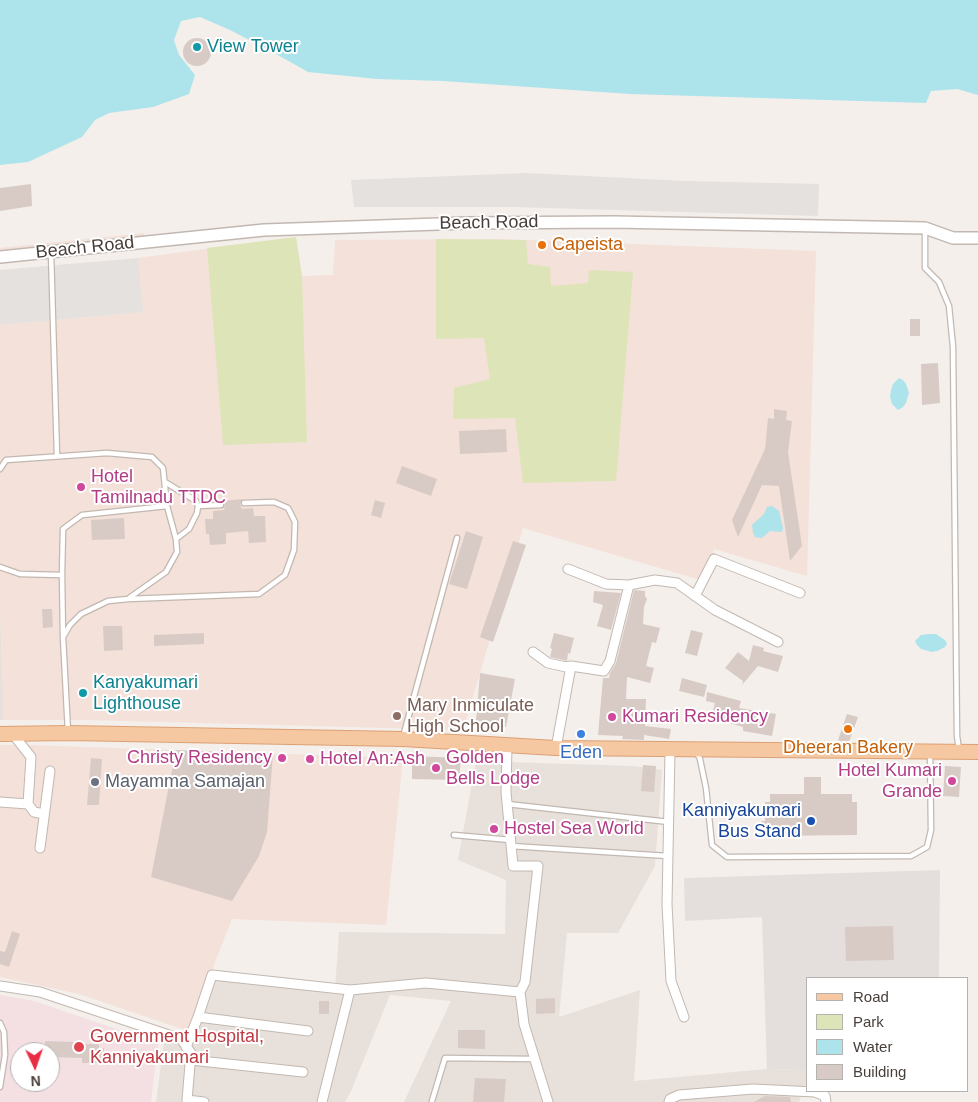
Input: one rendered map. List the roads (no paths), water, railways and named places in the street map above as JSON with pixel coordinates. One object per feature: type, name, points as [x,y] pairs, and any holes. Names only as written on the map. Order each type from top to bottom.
[{"type":"main road","points":[[6,733],[402,740],[556,748],[978,752]]},
{"type":"street","name":"Beach Road","points":[[0,257],[264,230],[457,223],[614,222],[925,228],[952,238],[978,238]]},
{"type":"street","points":[[695,596],[714,559],[800,594]]},
{"type":"street","points":[[568,569],[606,584],[629,585],[655,580],[677,583],[715,610],[778,642]]},
{"type":"street","points":[[533,652],[548,663],[566,668],[571,666],[604,671],[610,661],[629,585]]},
{"type":"street","points":[[556,748],[571,666]]},
{"type":"street","points":[[6,733],[31,758],[28,804],[34,812],[44,814]]},
{"type":"street","points":[[507,746],[506,792],[513,866],[538,866],[525,982],[520,992],[524,1024],[548,1102]]},
{"type":"street","points":[[670,750],[667,904],[671,981],[684,1017]]},
{"type":"street","points":[[40,848],[50,771]]},
{"type":"street","points":[[0,802],[28,804]]},
{"type":"street","points":[[186,1046],[212,975],[350,990],[426,983],[520,992]]},
{"type":"street","points":[[0,986],[40,992],[181,1039],[191,1053],[188,1100],[204,1102]]},
{"type":"street","points":[[322,1102],[350,990]]},
{"type":"street","points":[[198,1017],[308,1031]]},
{"type":"street","points":[[191,1060],[303,1072]]},
{"type":"street","points":[[669,1102],[670,1098],[679,1096],[753,1089],[806,1092]]},
{"type":"street","points":[[815,1092],[825,1096],[826,1102]]},
{"type":"lane","points":[[925,228],[926,268],[940,282],[949,306],[953,347],[957,741],[959,751]]},
{"type":"lane","points":[[51,252],[57,456]]},
{"type":"lane","points":[[0,469],[6,460],[108,453],[152,457],[163,468],[166,506],[176,539],[177,552],[166,572],[128,599]]},
{"type":"lane","points":[[164,482],[196,500],[198,506],[197,513],[189,529],[176,539]]},
{"type":"lane","points":[[63,637],[70,625],[81,614],[108,601],[259,594],[285,575],[294,550],[295,531],[295,522],[288,508],[274,502],[244,504]]},
{"type":"lane","points":[[198,506],[221,505]]},
{"type":"lane","points":[[68,733],[63,637],[63,529],[82,515],[166,506]]},
{"type":"lane","points":[[402,740],[457,538]]},
{"type":"lane","points":[[0,567],[20,574],[62,575]]},
{"type":"lane","points":[[695,749],[700,759],[706,788],[712,845],[727,856],[911,856],[927,847],[931,830],[930,751]]},
{"type":"lane","points":[[507,804],[669,822]]},
{"type":"lane","points":[[454,835],[511,843],[668,856]]},
{"type":"lane","points":[[0,1023],[4,1032],[5,1055],[0,1087]]},
{"type":"lane","points":[[432,1101],[446,1058],[534,1059]]},
{"type":"water","points":[[0,0],[978,0],[978,95],[957,89],[931,91],[926,103],[630,94],[443,81],[377,79],[308,72],[230,30],[200,17],[181,21],[174,40],[179,55],[195,75],[189,94],[153,107],[109,113],[95,120],[82,137],[28,162],[0,165]]},
{"type":"water","points":[[899,378],[906,384],[909,393],[906,403],[898,410],[892,404],[890,396],[893,384]]},
{"type":"water","points":[[772,506],[779,511],[783,528],[782,532],[770,531],[762,538],[755,537],[752,525],[764,514],[767,507]]},
{"type":"water","points":[[936,634],[945,640],[947,644],[945,647],[932,652],[921,649],[915,641],[921,635]]},
{"type":"place","name":"View Tower","points":[[197,47]]},
{"type":"place","name":"Capeista","points":[[542,245]]},
{"type":"place","name":"Hotel Tamilnadu TTDC","points":[[81,487]]},
{"type":"place","name":"Kanyakumari Lighthouse","points":[[83,693]]},
{"type":"place","name":"Mary Inmiculate High School","points":[[397,716]]},
{"type":"place","name":"Kumari Residency","points":[[612,717]]},
{"type":"place","name":"Dheeran Bakery","points":[[848,729]]},
{"type":"place","name":"Eden","points":[[581,734]]},
{"type":"place","name":"Christy Residency","points":[[282,758]]},
{"type":"place","name":"Hotel An:Ash","points":[[310,759]]},
{"type":"place","name":"Golden Bells Lodge","points":[[436,768]]},
{"type":"place","name":"Hotel Kumari Grande","points":[[952,781]]},
{"type":"place","name":"Mayamma Samajan","points":[[95,782]]},
{"type":"place","name":"Kanniyakumari Bus Stand","points":[[811,821]]},
{"type":"place","name":"Hostel Sea World","points":[[494,829]]},
{"type":"place","name":"Government Hospital, Kanniyakumari","points":[[79,1047]]}]
